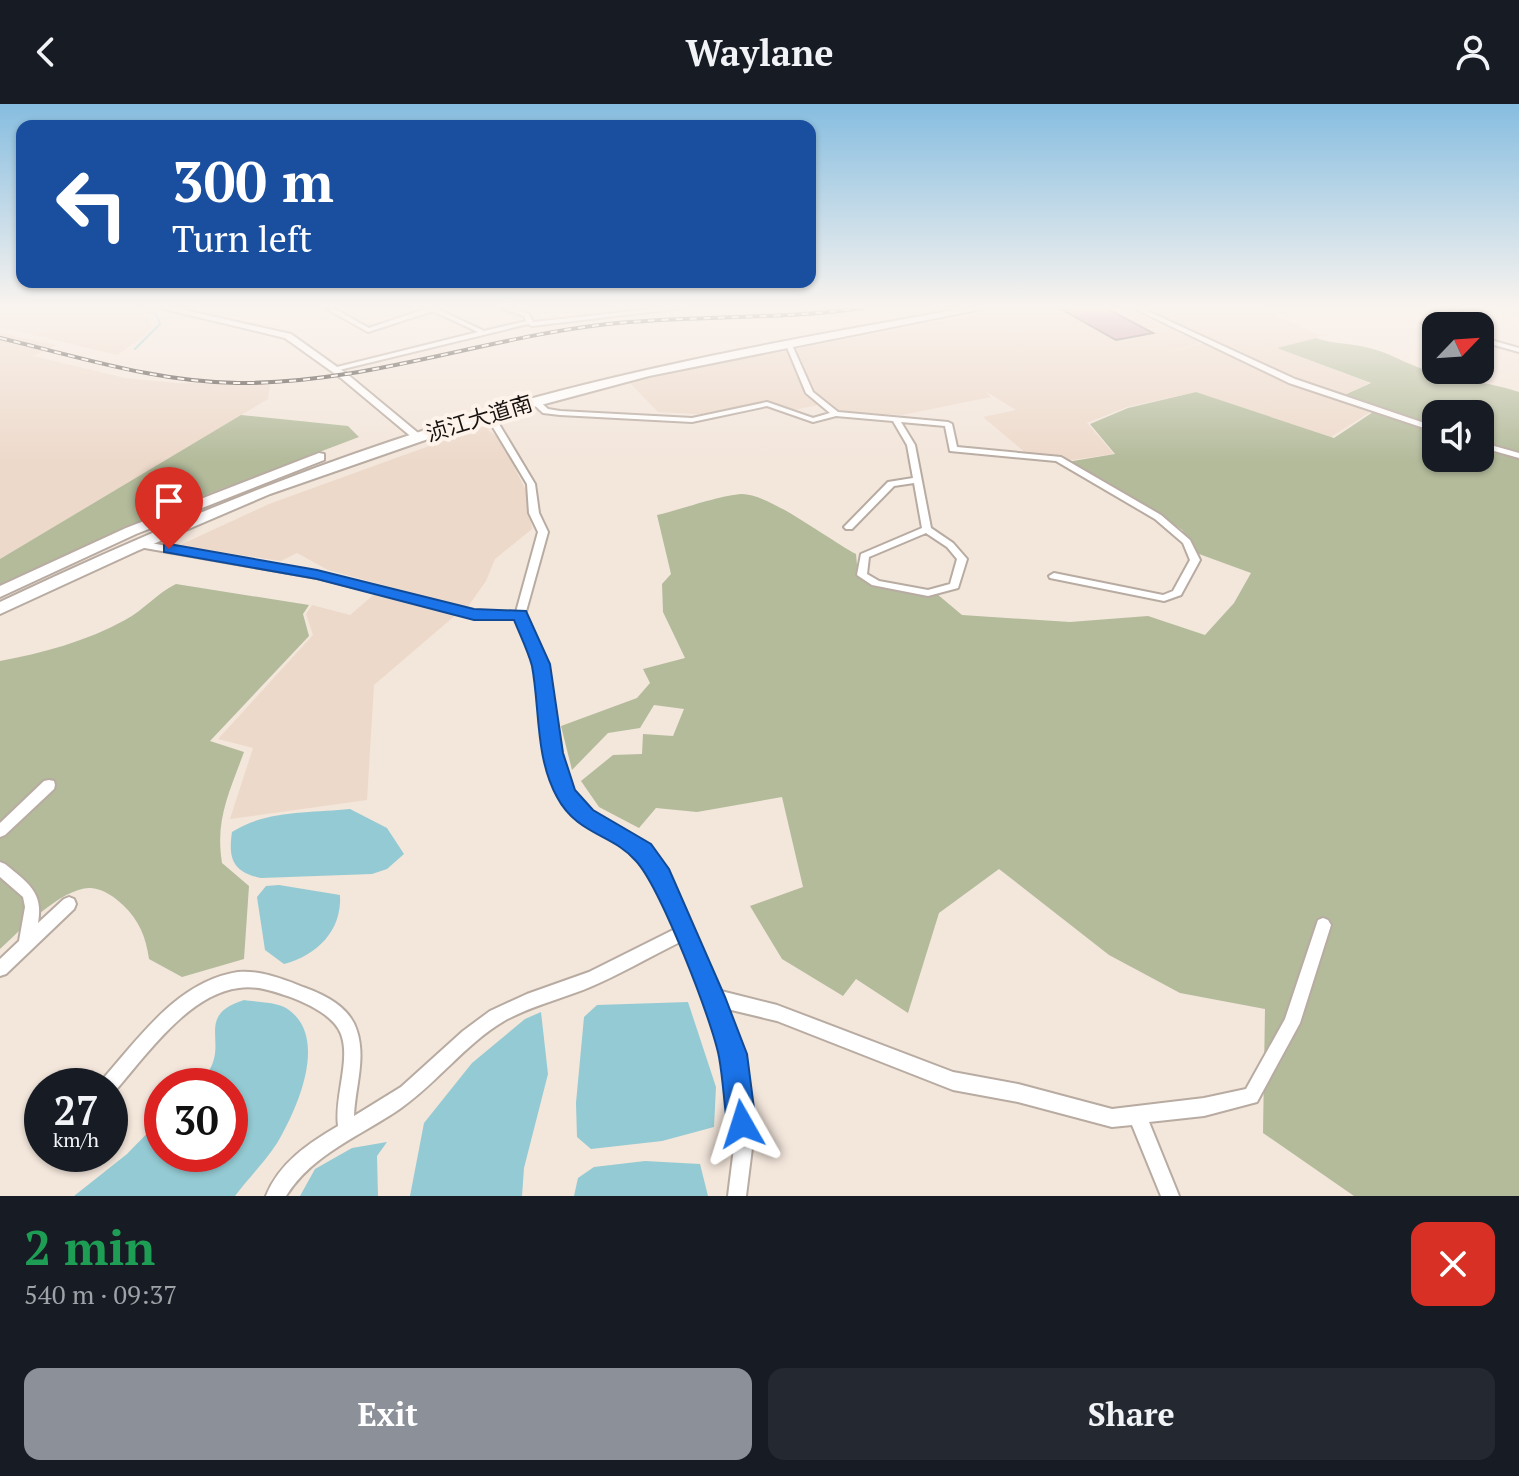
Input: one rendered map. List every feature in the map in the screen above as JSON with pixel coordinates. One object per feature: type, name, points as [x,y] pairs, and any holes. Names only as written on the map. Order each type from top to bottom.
[{"type":"main road","name":"浈江大道南","points":[[0,592],[131,531],[248,483],[406,427],[588,375],[671,359]]},
{"type":"main road","name":"浈江大道南","points":[[0,609],[139,544],[301,476],[534,401],[720,359]]},
{"type":"street","points":[[321,359],[418,437]]},
{"type":"street","points":[[335,369],[375,359]]},
{"type":"street","points":[[795,359],[810,393],[836,414]]},
{"type":"street","points":[[1245,359],[1292,381],[1422,425]]},
{"type":"street","points":[[534,401],[546,411],[560,413],[683,420],[714,418],[762,404],[813,420],[836,414],[948,424],[953,449],[1058,459],[1158,517],[1187,542],[1195,554],[1193,567],[1177,593],[1164,598],[1054,576]]},
{"type":"street","points":[[489,414],[533,490],[534,513],[543,532],[520,615],[541,664],[552,753],[564,791],[572,805],[585,817],[628,840],[653,862],[686,931],[733,1054],[743,1148],[737,1196]]},
{"type":"street","points":[[895,418],[911,445],[927,529],[950,545],[962,559],[954,586],[928,593],[876,583],[862,575],[864,556],[927,529]]},
{"type":"street","points":[[1494,448],[1519,456]]},
{"type":"street","points":[[849,527],[891,484],[918,480]]},
{"type":"street","points":[[139,544],[317,575],[474,614],[520,615]]},
{"type":"street","points":[[0,831],[49,785]]},
{"type":"street","points":[[0,855],[2,870],[30,892],[34,904],[25,945]]},
{"type":"street","points":[[0,969],[69,904]]},
{"type":"street","points":[[712,997],[777,1013],[953,1081],[1018,1093],[1112,1118],[1204,1107],[1251,1096],[1292,1023],[1323,925]]},
{"type":"street","points":[[275,1196],[285,1178],[299,1163],[347,1128],[392,1104],[494,1018],[523,1003],[582,982],[686,931]]},
{"type":"street","points":[[125,1068],[192,999],[225,982],[249,979],[289,989],[321,1002],[347,1027],[352,1061],[344,1101],[347,1128]]},
{"type":"street","points":[[1137,1115],[1170,1196]]},
{"type":"shaded area","points":[[0,359],[45,359],[125,378],[177,383],[270,384],[268,399],[0,559]]},
{"type":"shaded area","points":[[742,359],[792,359],[805,393],[818,405],[794,410],[765,401],[714,415],[658,412],[628,381]]},
{"type":"shaded area","points":[[800,359],[1306,359],[1369,383],[1341,396],[1375,409],[1331,437],[1196,392],[1127,407],[1087,423],[1114,454],[1072,460],[1028,455],[983,417],[1016,410],[985,391],[991,397],[902,415],[838,412],[815,391]]},
{"type":"shaded area","points":[[487,425],[492,428],[488,430],[499,438],[529,496],[532,529],[495,559],[486,581],[467,608],[328,570],[297,553],[281,561],[178,546],[269,504]]},
{"type":"shaded area","points":[[378,591],[458,613],[374,685],[367,800],[230,819],[253,748],[218,739],[313,635],[306,614],[312,605],[350,615]]},
{"type":"green space","points":[[1306,359],[1399,359],[1422,369],[1422,384],[1486,384],[1519,392],[1519,453],[1494,445],[1494,400],[1422,400],[1422,422],[1342,396],[1371,383]]},
{"type":"green space","points":[[1196,392],[1334,438],[1373,412],[1422,427],[1422,472],[1494,472],[1494,449],[1519,457],[1519,1196],[1354,1196],[1263,1133],[1265,1009],[1180,993],[1109,955],[999,869],[939,913],[908,1013],[856,979],[843,996],[782,959],[750,906],[803,887],[782,797],[697,812],[656,808],[639,828],[599,807],[581,781],[613,755],[642,754],[643,734],[673,736],[684,709],[654,705],[640,728],[608,733],[572,770],[561,726],[637,698],[650,683],[643,669],[685,658],[663,612],[662,584],[671,574],[657,515],[723,497],[742,494],[768,501],[856,554],[858,576],[876,584],[937,594],[962,615],[1070,622],[1148,616],[1205,635],[1234,603],[1251,573],[1199,554],[1182,530],[1149,507],[1067,462],[1115,454],[1090,424],[1128,408]]},
{"type":"green space","points":[[241,415],[348,426],[359,437],[171,508],[0,585],[0,559]]},
{"type":"green space","points":[[176,584],[309,605],[303,614],[309,636],[210,741],[244,752],[225,807],[220,848],[222,863],[249,886],[244,959],[182,977],[149,959],[141,929],[123,905],[112,896],[91,888],[80,889],[55,902],[0,949],[0,661],[48,650],[95,634],[132,616]]},
{"type":"water","points":[[350,809],[387,828],[404,854],[387,869],[372,874],[261,878],[244,872],[234,863],[232,832],[245,825],[274,816]]},
{"type":"water","points":[[279,885],[340,895],[337,920],[325,940],[307,954],[284,964],[265,950],[257,897],[266,886]]},
{"type":"water","points":[[244,1000],[286,1008],[299,1020],[306,1035],[308,1052],[302,1089],[280,1138],[235,1196],[74,1196],[104,1172],[128,1172],[128,1153],[144,1137],[144,1172],[248,1172],[248,1068],[210,1068],[215,1057],[217,1020],[230,1006]]},
{"type":"water","points":[[688,1002],[716,1087],[714,1127],[662,1141],[591,1149],[577,1137],[576,1103],[584,1017],[597,1005]]},
{"type":"water","points":[[541,1012],[548,1074],[524,1168],[522,1196],[410,1196],[424,1123],[472,1063],[525,1019]]},
{"type":"water","points":[[387,1142],[377,1156],[378,1196],[300,1196],[315,1169],[352,1148]]},
{"type":"water","points":[[645,1161],[700,1164],[708,1196],[574,1196],[578,1178],[594,1167]]},
{"type":"railway","points":[[84,359],[177,378],[238,383],[332,376],[421,359]]},
{"type":"route","points":[[169,549],[317,575],[474,614],[520,615],[541,664],[552,753],[564,791],[572,805],[585,817],[643,851],[661,876],[686,931],[733,1054],[742,1124]]}]
